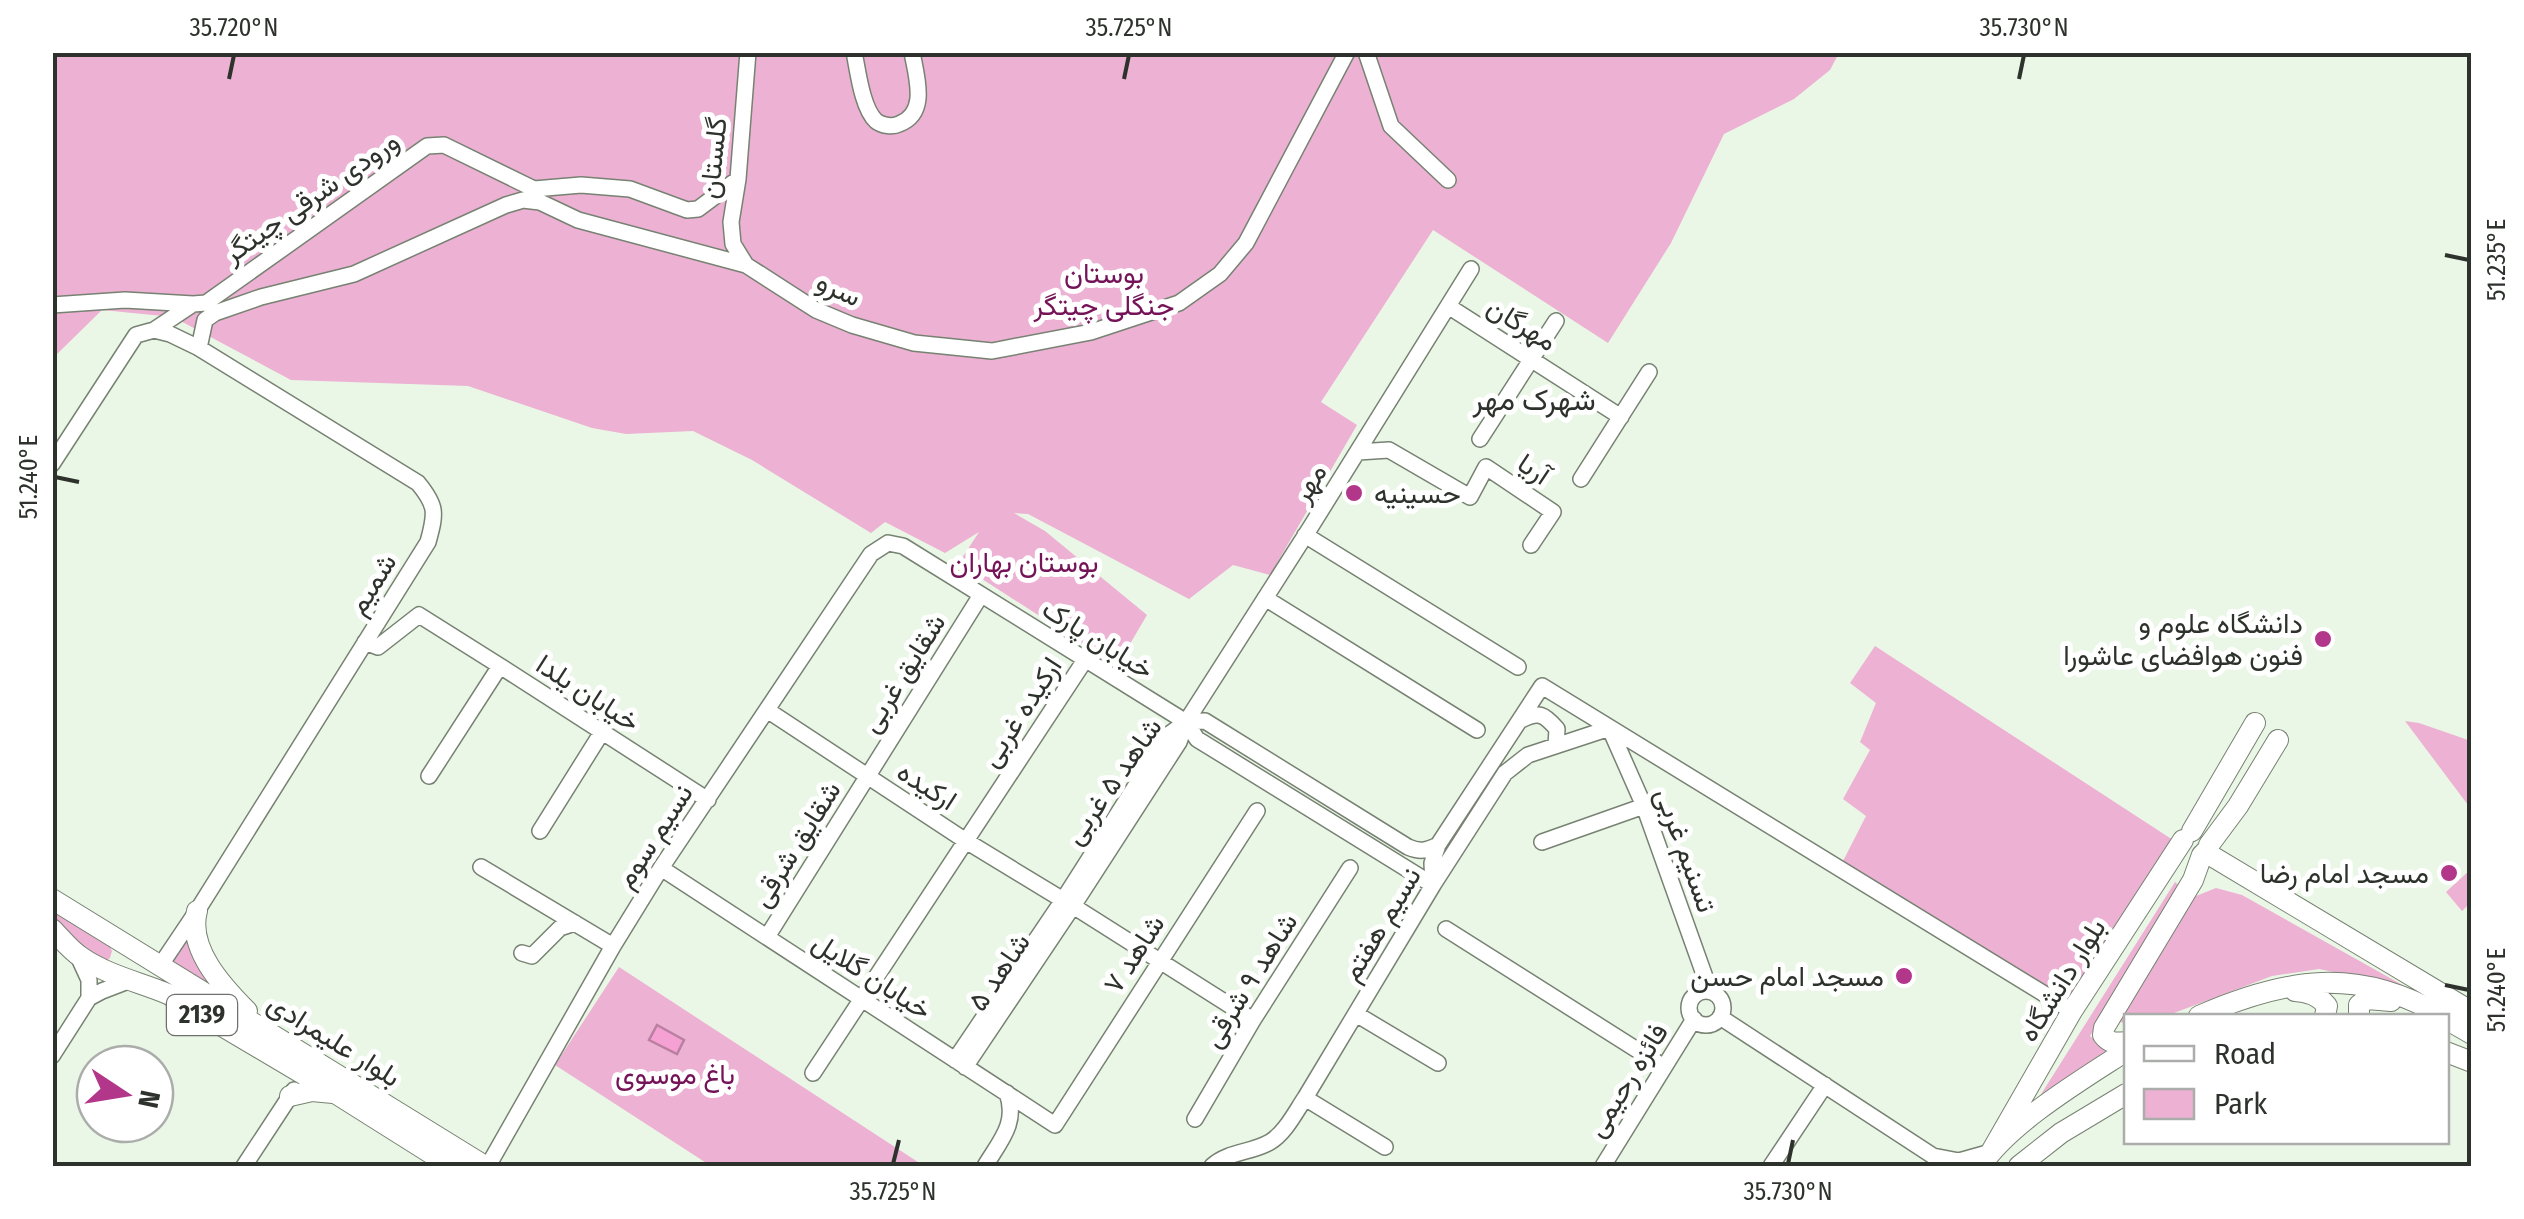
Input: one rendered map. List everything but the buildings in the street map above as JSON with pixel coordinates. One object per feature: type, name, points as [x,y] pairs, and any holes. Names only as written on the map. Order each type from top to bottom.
[{"type":"main road","name":"بلوار دانشگاه","points":[[1986,1159],[2072,1011],[2256,724]]},
{"type":"main road","points":[[2124,1042],[2108,1040],[2103,1035],[2104,1028],[2193,880],[2205,850],[2238,806],[2278,740]]},
{"type":"main road","points":[[2187,835],[2204,833],[2205,850]]},
{"type":"main road","points":[[2205,850],[2472,1012]]},
{"type":"main road","name":"بلوار علیمرادی","points":[[52,899],[266,1030],[335,1093],[443,1163]]},
{"type":"main road","points":[[2145,901],[2171,916]]},
{"type":"main road","points":[[197,911],[193,925],[197,941],[213,970],[266,1030]]},
{"type":"main road","name":"بلوار علیمرادی","points":[[52,929],[87,961],[128,981],[168,994],[487,1166]]},
{"type":"main road","points":[[87,961],[106,966],[114,958],[115,948],[109,935]]},
{"type":"main road","points":[[2205,1014],[2268,992],[2330,981],[2364,984],[2439,1014]]},
{"type":"main road","points":[[2284,989],[2320,998],[2326,1014]]},
{"type":"main road","points":[[2359,1014],[2359,1004],[2367,999],[2439,1014]]},
{"type":"main road","points":[[2449,1020],[2472,1034]]},
{"type":"main road","points":[[1986,1159],[2040,1110],[2124,1052]]},
{"type":"main road","points":[[290,1096],[312,1091],[335,1093]]},
{"type":"main road","points":[[2019,1166],[2061,1132],[2124,1095]]},
{"type":"street","name":"گلستان","points":[[746,265],[733,244],[731,222],[748,52]]},
{"type":"street","points":[[854,52],[865,102],[875,120],[884,125],[898,125],[914,114],[920,98],[912,52]]},
{"type":"street","name":"سرو","points":[[199,348],[205,320],[223,309],[354,274],[506,204],[523,200],[540,202],[578,220],[746,265],[816,310],[914,343],[992,351],[1091,332],[1179,303],[1220,274],[1246,243],[1347,52]]},
{"type":"street","points":[[1366,52],[1391,126],[1448,180]]},
{"type":"street","name":"ورودی شرقی چیتگر","points":[[200,304],[427,146],[444,146],[534,189],[582,185],[630,190],[687,210],[698,209],[738,180]]},
{"type":"street","name":"مهر","points":[[1186,722],[1471,269]]},
{"type":"street","points":[[52,306],[126,300],[223,309]]},
{"type":"street","points":[[52,464],[136,335],[154,330],[200,304]]},
{"type":"street","name":"مهرگان","points":[[1448,306],[1621,416]]},
{"type":"street","points":[[1480,439],[1556,321]]},
{"type":"street","name":"شمیم","points":[[154,330],[199,348],[418,483],[433,501],[435,518],[428,542],[160,966]]},
{"type":"street","points":[[1581,479],[1649,372]]},
{"type":"street","name":"آریا","points":[[1358,452],[1389,450],[1470,497],[1486,467],[1553,512],[1531,544]]},
{"type":"street","points":[[1305,536],[1518,667]]},
{"type":"street","name":"خیابان پارک","points":[[881,546],[902,546],[1186,722],[1197,739],[1433,885]]},
{"type":"street","name":"نسیم سوم","points":[[487,1166],[612,946],[871,554],[881,546]]},
{"type":"street","name":"شقایق غربی","points":[[867,778],[981,595]]},
{"type":"street","points":[[1264,598],[1476,730]]},
{"type":"street","points":[[365,642],[378,647],[419,615],[500,666]]},
{"type":"street","name":"ارکیده غربی","points":[[862,999],[1085,660]]},
{"type":"street","name":"خیابان یلدا","points":[[429,776],[500,666],[708,800]]},
{"type":"street","points":[[1433,885],[1432,864],[1438,845],[1542,686],[2072,1011]]},
{"type":"street","name":"ارکیده","points":[[767,710],[867,778],[1253,1020]]},
{"type":"street","points":[[1520,720],[1533,714],[1547,717],[1557,729],[1556,745]]},
{"type":"street","name":"خیابان پارک","points":[[1186,722],[1206,722],[1408,847],[1418,851],[1438,845]]},
{"type":"street","name":"شاهد ۵ غربی","points":[[1068,903],[1179,742],[1186,722]]},
{"type":"street","name":"نسیم هفتم","points":[[1212,1166],[1224,1157],[1273,1140],[1305,1098],[1505,773],[1528,755],[1610,728]]},
{"type":"street","name":"تسنیم غربی","points":[[1610,728],[1644,806],[1710,991]]},
{"type":"street","points":[[540,831],[602,732]]},
{"type":"street","name":"شقایق شرقی","points":[[766,937],[867,778]]},
{"type":"street","points":[[1542,842],[1644,806]]},
{"type":"street","name":"شاهد ۷","points":[[1054,1125],[1256,811]]},
{"type":"street","points":[[481,867],[612,946]]},
{"type":"street","name":"خیابان گلایل","points":[[662,868],[1054,1125]]},
{"type":"street","name":"شاهد ۹ شرقی","points":[[1195,1119],[1350,868]]},
{"type":"street","name":"شاهد ۵","points":[[960,1063],[1068,903]]},
{"type":"street","points":[[522,953],[532,956],[560,928],[575,923]]},
{"type":"street","points":[[1446,928],[1664,1067]]},
{"type":"street","points":[[87,961],[90,998]]},
{"type":"street","points":[[52,1056],[90,998],[128,981]]},
{"type":"street","points":[[1710,991],[1722,1002],[1720,1017],[1708,1025],[1694,1020],[1689,1010],[1692,1000],[1700,992],[1710,991]]},
{"type":"street","points":[[813,1074],[862,999]]},
{"type":"street","points":[[1356,1014],[1438,1063]]},
{"type":"street","points":[[1720,1017],[1937,1161],[1986,1159]]},
{"type":"street","name":"فائزه رحیمی","points":[[1602,1166],[1694,1020]]},
{"type":"street","points":[[244,1166],[309,1067]]},
{"type":"street","points":[[1772,1166],[1825,1085]]},
{"type":"street","points":[[985,1166],[1010,1123],[1007,1093]]},
{"type":"street","points":[[1305,1098],[1385,1148]]},
{"type":"green space","name":"بوستان جنگلی چیتگر","points":[[53,53],[1839,53],[1830,70],[1794,99],[1724,134],[1671,243],[1608,343],[1433,230],[1321,402],[1357,425],[1270,575],[1233,565],[1189,599],[1028,514],[1014,513],[1045,531],[1147,615],[1117,666],[979,577],[962,558],[979,532],[945,553],[885,522],[871,533],[752,460],[693,431],[626,434],[592,428],[468,386],[291,380],[173,317],[102,310],[53,358]]},
{"type":"green space","points":[[1875,646],[2173,840],[2069,1001],[1843,861],[1866,816],[1843,799],[1870,750],[1860,742],[1876,703],[1850,683]]},
{"type":"green space","points":[[2405,721],[2471,741],[2471,809]]},
{"type":"green space","points":[[2471,869],[2471,902],[2462,911],[2446,892]]},
{"type":"green space","points":[[2175,882],[2182,888],[2090,1036],[2109,1052],[2033,1107]]},
{"type":"green space","points":[[2216,888],[2242,895],[2406,987],[2319,969],[2272,976],[2171,1014],[2124,1014],[2124,1023],[2118,1021],[2196,896]]},
{"type":"green space","points":[[52,908],[108,943],[110,958],[104,963],[87,960]]},
{"type":"green space","points":[[188,936],[218,989],[170,964]]},
{"type":"green space","name":"باغ موسوی","points":[[619,967],[924,1166],[711,1166],[555,1065]]},
{"type":"shaded area","points":[[657,1025],[684,1040],[677,1054],[649,1040]]},
{"type":"place","name":"حسینیه","points":[[1354,493]]},
{"type":"place","name":"دانشگاه علوم و فنون هوافضای عاشورا","points":[[2323,639]]},
{"type":"place","name":"مسجد امام رضا","points":[[2449,873]]},
{"type":"place","name":"مسجد امام حسن","points":[[1904,976]]},
{"type":"district","name":"شهرک مهر","points":[[1534,400]]},
{"type":"park label","name":"بوستان بهاران","points":[[1024,562]]}]
